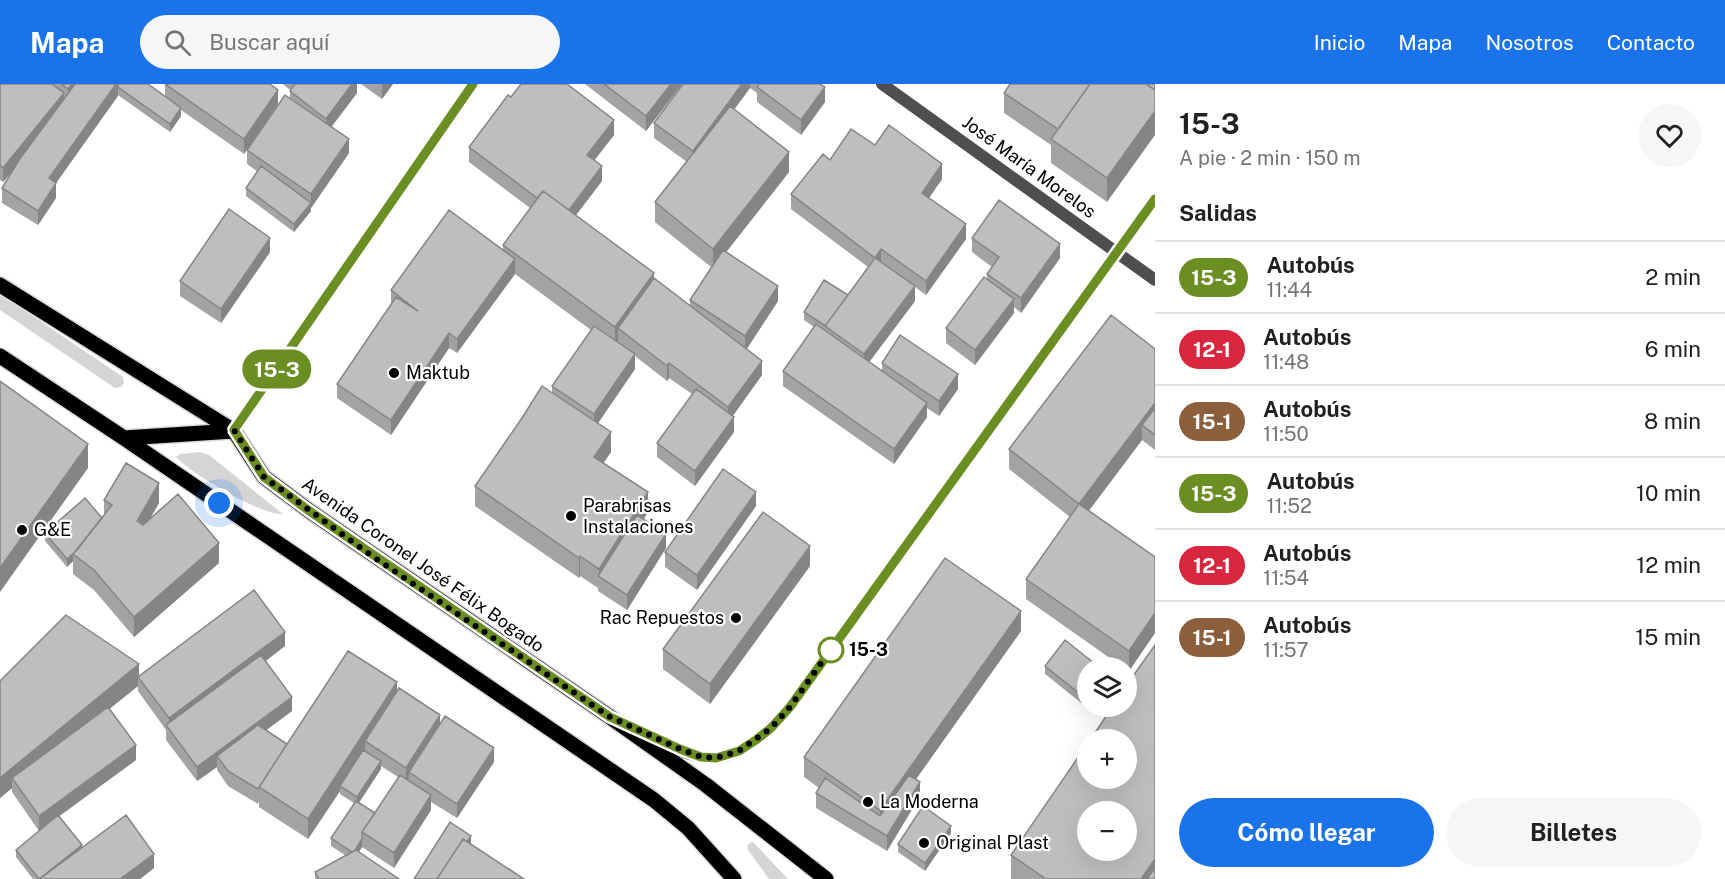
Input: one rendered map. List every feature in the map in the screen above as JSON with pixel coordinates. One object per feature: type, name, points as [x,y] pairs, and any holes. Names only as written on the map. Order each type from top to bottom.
[{"type":"main road","points":[[124,438],[234,430],[473,84]]},
{"type":"main road","name":"Avenida Coronel José Félix Bogado","points":[[0,285],[234,430],[264,477],[273,484],[372,556],[706,785],[826,879]]},
{"type":"main road","points":[[0,356],[124,438],[654,800],[688,828],[734,879]]},
{"type":"street","name":"José María Morelos","points":[[882,84],[1155,280]]},
{"type":"street","points":[[610,717],[680,749],[708,758],[739,751],[771,728],[790,707],[1155,199]]},
{"type":"shaded area","points":[[0,294],[123,377],[124,383],[121,387],[115,388],[0,310]]},
{"type":"shaded area","points":[[200,452],[209,455],[283,514],[259,508],[227,492],[196,473],[176,457],[180,454]]},
{"type":"shaded area","points":[[751,842],[788,879],[769,879],[748,850],[747,846]]},
{"type":"building","points":[[0,84],[52,84],[64,93],[3,168],[0,165]]},
{"type":"building","points":[[61,84],[72,84],[68,89]]},
{"type":"building","points":[[75,84],[116,84],[49,178],[56,183],[38,211],[2,188],[19,160]]},
{"type":"building","points":[[118,84],[148,84],[181,108],[170,124],[118,87]]},
{"type":"building","points":[[165,84],[270,84],[278,90],[244,139]]},
{"type":"building","points":[[295,84],[352,84],[326,119],[290,91]]},
{"type":"building","points":[[521,84],[567,84],[614,120],[587,155],[602,166],[569,210],[543,191],[537,198],[469,147],[508,95],[511,97]]},
{"type":"building","points":[[604,84],[671,84],[646,116]]},
{"type":"building","points":[[683,84],[742,84],[693,151],[654,123]]},
{"type":"building","points":[[759,84],[820,84],[825,87],[801,120],[757,87]]},
{"type":"building","points":[[1010,84],[1090,84],[1058,129],[1004,93]]},
{"type":"building","points":[[1090,84],[1146,84],[1155,90],[1155,111],[1107,178],[1051,139]]},
{"type":"building","points":[[1146,84],[1155,84],[1155,90]]},
{"type":"building","points":[[285,95],[349,139],[311,194],[247,150]]},
{"type":"building","points":[[730,106],[789,152],[713,249],[655,202]]},
{"type":"building","points":[[889,125],[942,164],[922,193],[966,224],[926,281],[881,249],[875,258],[791,194],[823,154],[830,160],[851,129],[875,145]]},
{"type":"building","points":[[261,166],[311,203],[294,224],[246,188]]},
{"type":"building","points":[[543,191],[654,273],[615,327],[503,245]]},
{"type":"building","points":[[999,200],[1060,244],[1021,298],[987,274],[999,257],[972,238]]},
{"type":"building","points":[[229,209],[270,238],[221,309],[180,281]]},
{"type":"building","points":[[449,210],[515,259],[457,339],[449,333],[391,420],[337,384],[396,297],[418,311],[391,290]]},
{"type":"building","points":[[723,250],[778,286],[745,336],[690,300]]},
{"type":"building","points":[[875,258],[915,286],[864,354],[825,326]]},
{"type":"building","points":[[984,277],[1014,299],[975,350],[946,328]]},
{"type":"building","points":[[654,278],[762,361],[728,407],[669,363],[667,366],[618,328]]},
{"type":"building","points":[[824,280],[848,295],[825,326],[804,312]]},
{"type":"building","points":[[1111,315],[1155,349],[1155,403],[1079,504],[1009,449]]},
{"type":"building","points":[[816,324],[927,403],[894,449],[783,371]]},
{"type":"building","points":[[594,326],[635,354],[594,414],[552,386]]},
{"type":"building","points":[[900,335],[958,374],[939,401],[882,363]]},
{"type":"building","name":"G&E","points":[[0,381],[88,444],[0,568]]},
{"type":"building","points":[[542,386],[611,432],[594,457],[648,492],[599,569],[580,556],[579,558],[475,486]]},
{"type":"building","points":[[696,389],[734,417],[695,471],[657,443]]},
{"type":"building","points":[[1155,408],[1155,435],[1142,425]]},
{"type":"building","points":[[126,463],[159,483],[137,521],[143,525],[178,494],[219,543],[134,617],[94,570],[73,554],[112,505],[104,500]]},
{"type":"building","points":[[723,469],[756,492],[697,575],[665,552]]},
{"type":"building","points":[[85,498],[102,518],[67,559],[45,533]]},
{"type":"building","points":[[1079,504],[1155,557],[1155,613],[1129,651],[1026,579]]},
{"type":"building","name":"Rac Repuestos","points":[[763,512],[810,546],[710,684],[663,649]]},
{"type":"building","points":[[637,515],[666,534],[627,595],[598,576]]},
{"type":"building","points":[[945,558],[1021,611],[880,810],[804,757]]},
{"type":"building","points":[[254,590],[285,632],[169,718],[138,677]]},
{"type":"building","points":[[66,615],[139,664],[0,778],[0,681]]},
{"type":"building","points":[[1065,640],[1086,657],[1077,657],[1077,692],[1045,666]]},
{"type":"building","points":[[1155,645],[1155,859],[1141,879],[1046,879],[1011,855],[1077,759],[1077,789],[1137,789],[1137,729],[1097,729],[1106,717],[1137,717],[1137,670]]},
{"type":"building","points":[[348,651],[397,682],[308,819],[259,787]]},
{"type":"building","points":[[261,655],[292,697],[197,767],[166,725]]},
{"type":"building","points":[[399,688],[440,715],[406,768],[365,741]]},
{"type":"building","points":[[108,707],[136,745],[39,816],[12,778]]},
{"type":"building","points":[[445,716],[494,748],[457,804],[409,772]]},
{"type":"building","points":[[258,725],[287,744],[258,789],[228,771],[217,756]]},
{"type":"building","points":[[363,750],[381,761],[357,797],[340,786]]},
{"type":"building","points":[[400,775],[431,795],[394,853],[362,832]]},
{"type":"building","points":[[909,775],[920,782],[887,836],[816,793],[825,778],[880,816]]},
{"type":"building","points":[[356,801],[375,813],[362,832],[362,839],[352,852],[331,838]]},
{"type":"building","name":"Original Plast","points":[[923,806],[951,826],[925,863],[898,844]]},
{"type":"building","points":[[58,815],[82,845],[39,879],[16,850]]},
{"type":"building","points":[[126,815],[154,854],[120,879],[41,878]]},
{"type":"building","points":[[450,822],[471,836],[467,842],[463,839],[437,879],[414,879]]},
{"type":"building","points":[[463,839],[524,879],[437,879]]},
{"type":"building","points":[[356,850],[399,879],[319,879],[315,872]]},
{"type":"building","points":[[1155,868],[1155,879],[1147,879]]},
{"type":"bus line","name":"15-3","points":[[473,84],[234,430],[264,477],[372,556],[610,717],[701,757],[716,758],[739,751],[771,728],[790,707],[1155,199]]},
{"type":"place","name":"Maktub","points":[[394,373]]},
{"type":"place","name":"Parabrisas Instalaciones","points":[[571,516]]},
{"type":"place","name":"G&E","points":[[22,530]]},
{"type":"place","name":"Rac Repuestos","points":[[736,618]]},
{"type":"place","name":"15-3","points":[[831,650]]},
{"type":"place","name":"La Moderna","points":[[868,802]]},
{"type":"place","name":"Original Plast","points":[[924,843]]},
{"type":"route","points":[[219,503],[124,438],[234,430],[264,477],[372,556],[610,717],[701,757],[716,758],[739,751],[771,728],[790,707],[834,645],[831,650]]}]
